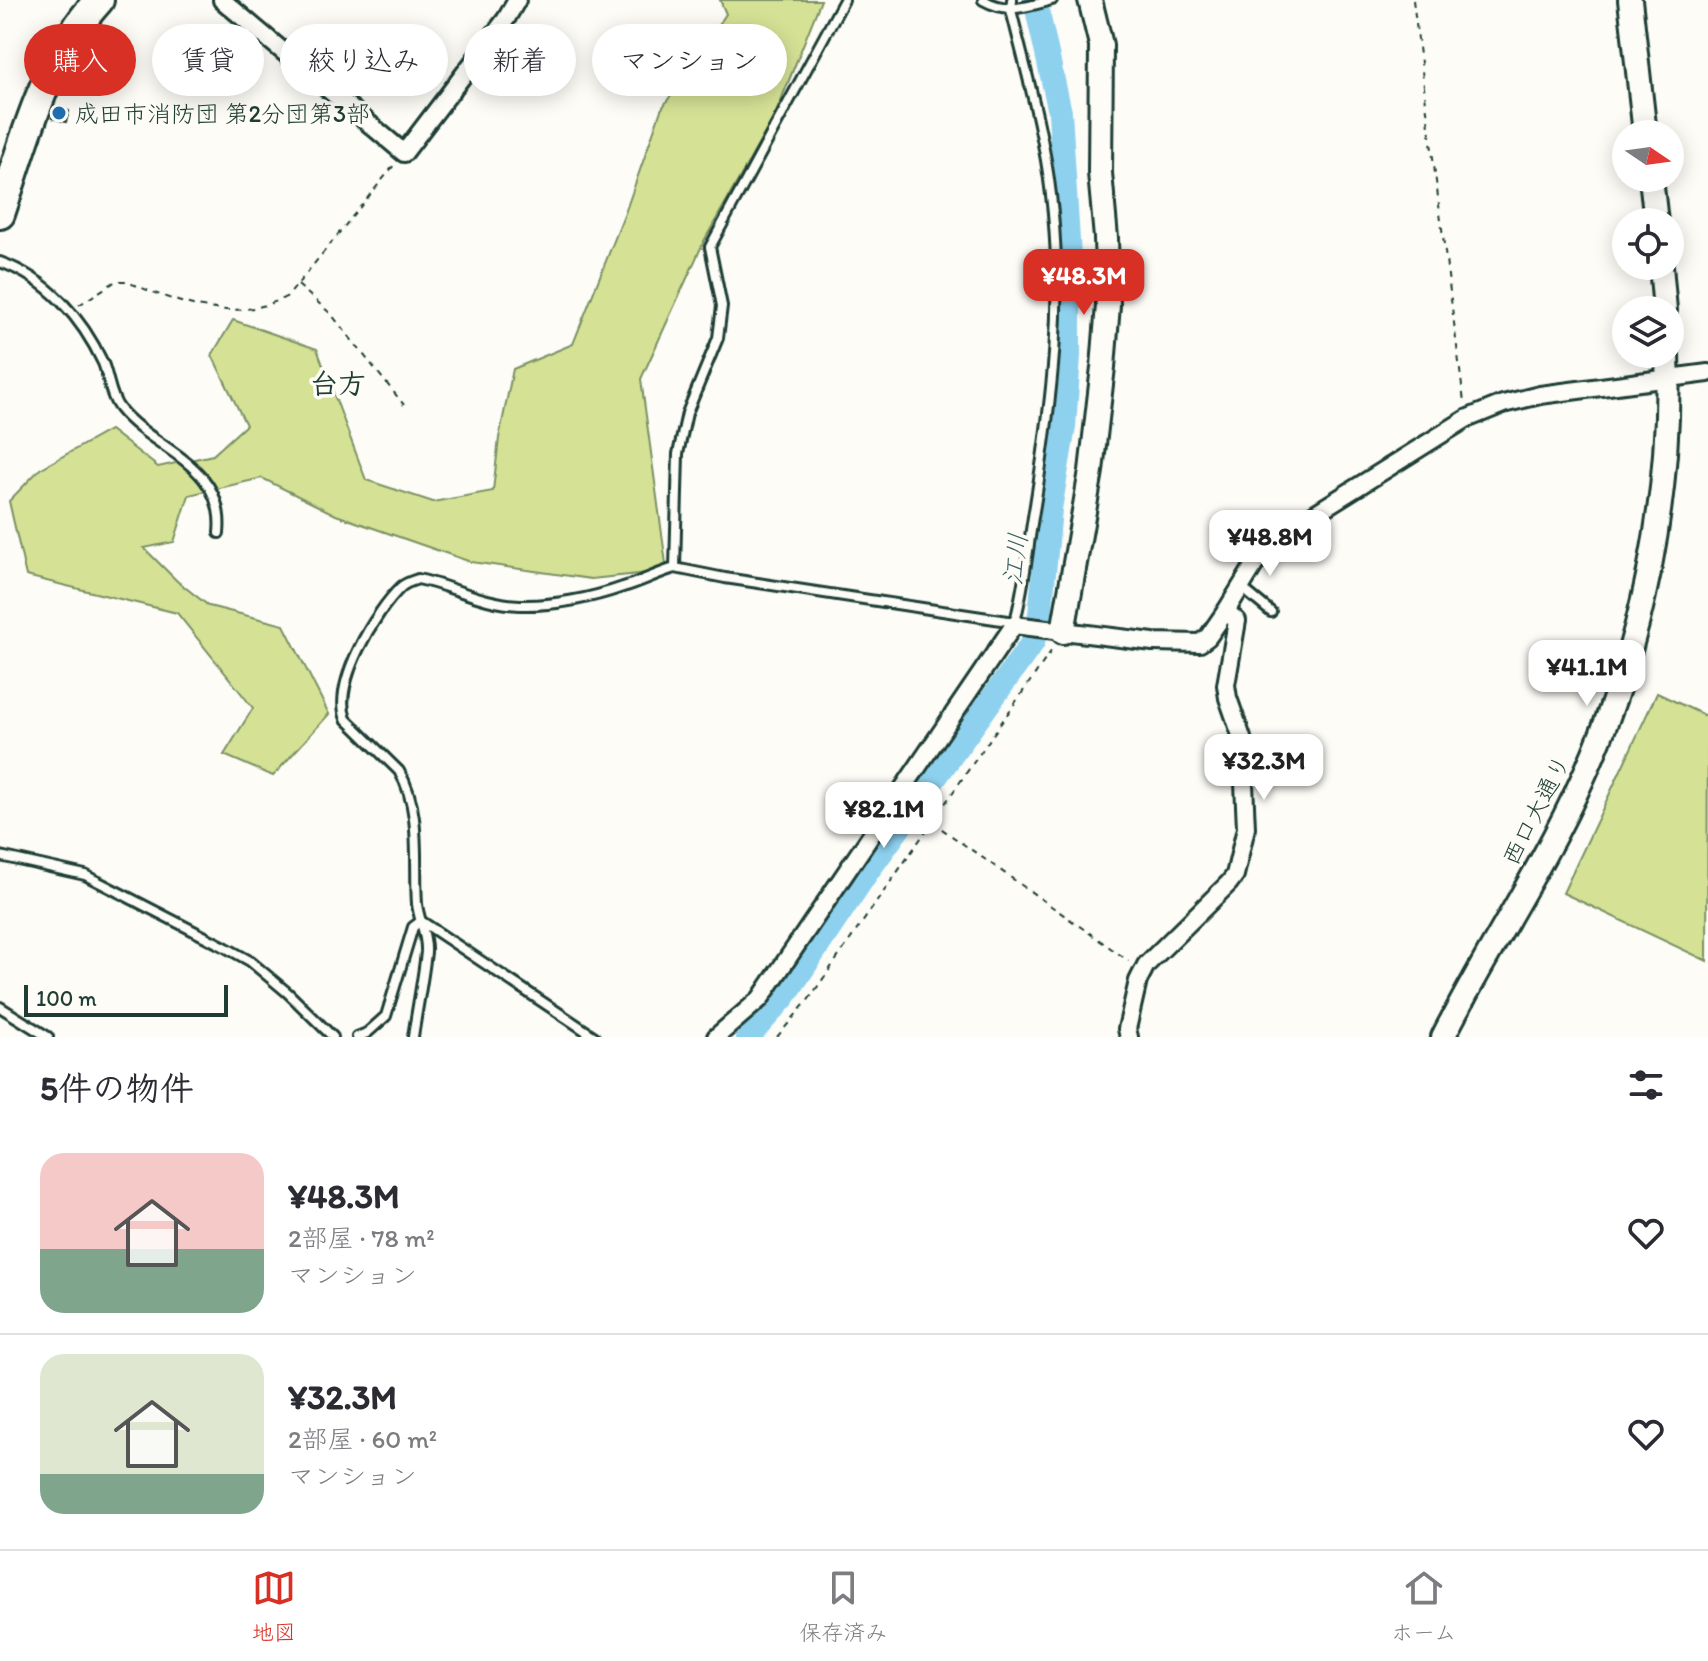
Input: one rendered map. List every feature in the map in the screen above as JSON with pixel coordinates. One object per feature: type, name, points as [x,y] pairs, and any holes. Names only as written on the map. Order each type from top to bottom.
[{"type":"highway","points":[[0,214],[50,70],[66,41],[99,0]]},
{"type":"street","points":[[222,0],[404,153],[517,0]]},
{"type":"street","points":[[1059,631],[1091,471],[1108,305],[1100,173],[1101,45],[1090,0]]},
{"type":"street","points":[[1630,0],[1643,120]]},
{"type":"street","name":"西口大通り","points":[[1443,1037],[1559,829],[1609,716],[1637,624],[1650,565],[1663,467],[1668,368]]},
{"type":"street","points":[[716,1037],[760,999],[1018,625],[1200,643],[1208,637],[1242,588],[1261,554],[1294,524],[1466,419],[1518,399],[1708,373]]},
{"type":"street","points":[[1129,1037],[1127,1029],[1143,971],[1235,875],[1246,828],[1242,738],[1226,685],[1237,621],[1226,611]]},
{"type":"lane","points":[[675,568],[678,454],[687,413],[718,338],[722,306],[710,247],[844,0]]},
{"type":"lane","points":[[983,0],[997,7],[1052,0]]},
{"type":"lane","points":[[413,1037],[426,952],[417,896],[416,847],[405,781],[393,764],[346,719],[343,710],[343,694],[355,660],[374,621],[403,585],[418,579],[476,598],[520,605],[560,602],[624,587],[675,568],[1018,625],[1050,410],[1058,326],[1051,191],[1014,6]]},
{"type":"lane","points":[[0,262],[27,275],[71,310],[89,335],[117,404],[131,422],[186,459],[205,483],[220,516],[219,533]]},
{"type":"lane","points":[[1242,588],[1271,612]]},
{"type":"lane","points":[[0,856],[85,875],[223,946],[250,961],[333,1037]]},
{"type":"lane","points":[[357,1037],[367,1033],[386,1016],[413,927],[421,921]]},
{"type":"lane","points":[[421,921],[595,1037]]},
{"type":"lane","points":[[0,1007],[48,1037]]},
{"type":"path","points":[[1413,0],[1466,419]]},
{"type":"path","points":[[71,310],[116,281],[125,281],[179,304],[224,310],[268,306],[288,296],[404,153]]},
{"type":"path","points":[[297,284],[338,322],[384,384],[404,405]]},
{"type":"path","points":[[777,1037],[809,999],[1046,660],[1059,631]]},
{"type":"path","points":[[932,822],[1143,971]]},
{"type":"green space","points":[[720,0],[821,0],[787,85],[787,24],[719,24],[726,14]]},
{"type":"green space","points":[[670,96],[783,96],[704,241],[641,379],[667,571],[591,579],[471,562],[336,515],[262,478],[189,495],[174,542],[144,548],[177,581],[209,606],[284,625],[329,714],[273,776],[224,755],[253,708],[177,613],[26,576],[9,501],[40,469],[110,430],[158,467],[213,455],[246,425],[212,355],[233,320],[317,349],[366,480],[433,502],[493,491],[499,438],[513,369],[573,344],[625,213],[661,110]]},
{"type":"green space","points":[[1657,693],[1708,717],[1707,961],[1563,893]]},
{"type":"building","points":[[56,106],[69,111],[66,122],[52,118]]},
{"type":"waterway","name":"江川","points":[[748,1037],[784,997],[865,875],[1033,642],[1040,615],[1050,509],[1064,427],[1069,356],[1069,257],[1060,112],[1035,0]]},
{"type":"place","name":"成田市消防団 第2分団第3部","points":[[59,113]]},
{"type":"district","name":"台方","points":[[338,383]]}]
